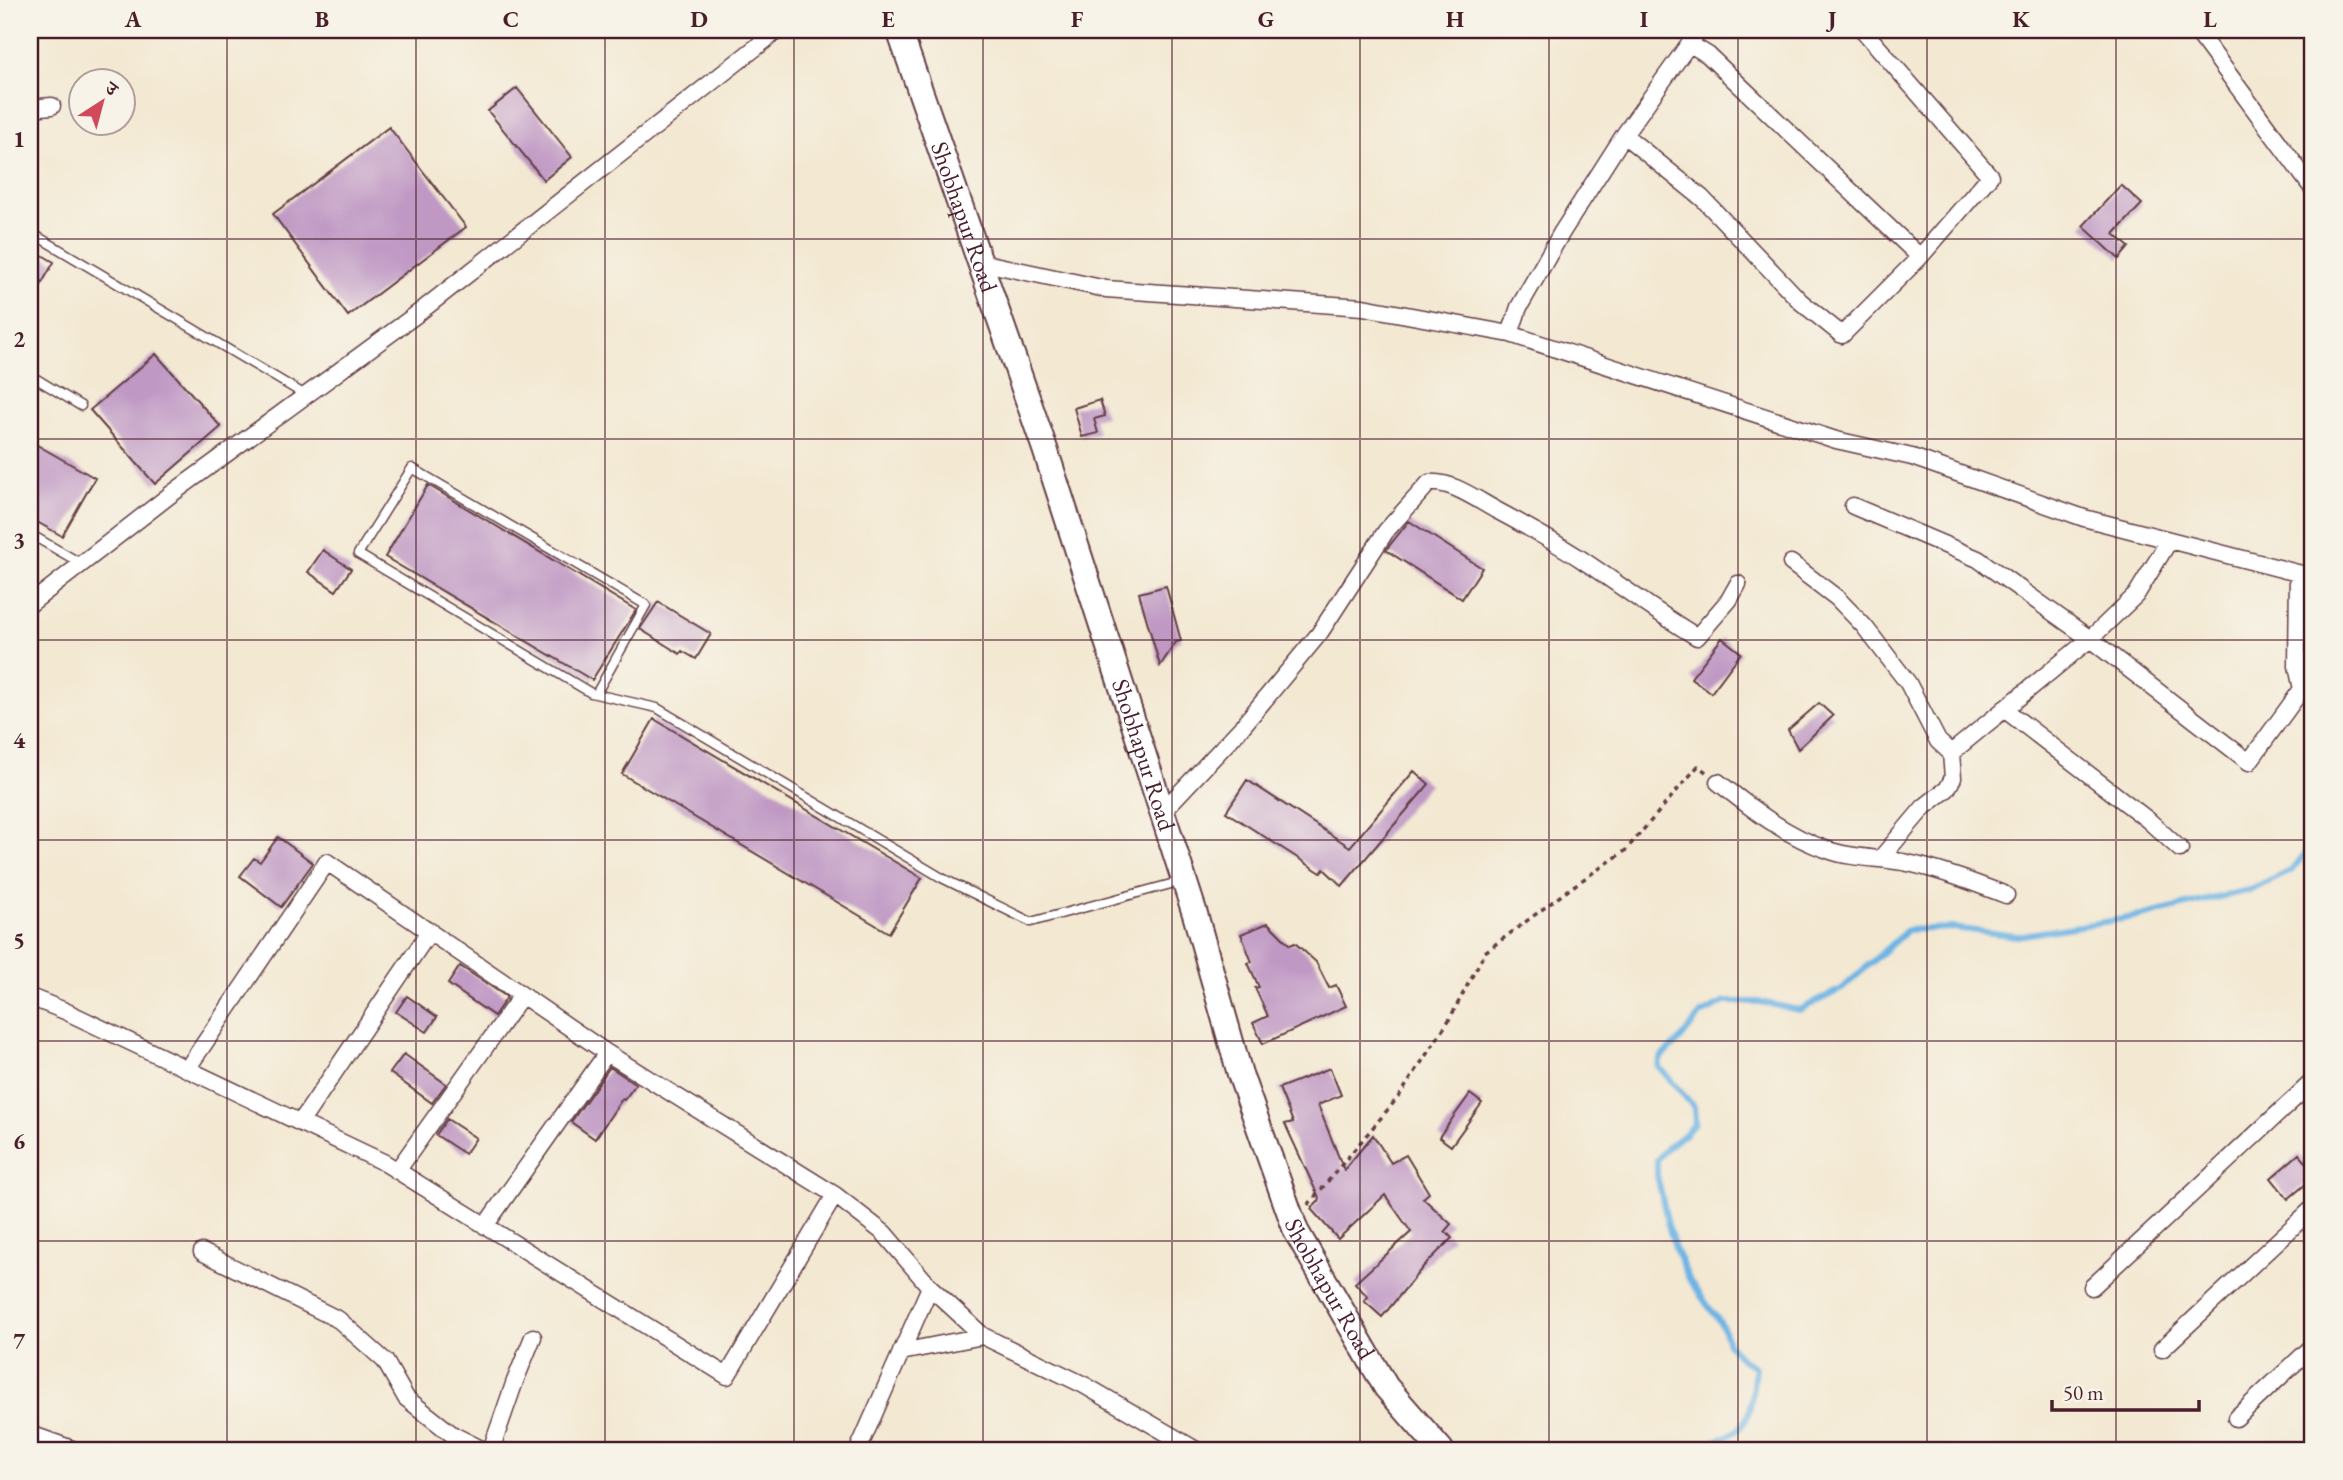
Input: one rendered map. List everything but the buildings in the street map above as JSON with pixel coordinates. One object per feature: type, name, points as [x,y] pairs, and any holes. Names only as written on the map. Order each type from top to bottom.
[{"type":"main road","name":"Shobhapur Road","points":[[899,30],[1045,449],[1184,881],[1240,1074],[1293,1223],[1385,1387],[1441,1450]]},
{"type":"street","points":[[30,604],[170,495],[428,306],[778,30]]},
{"type":"street","points":[[1624,135],[1702,198],[1801,302],[1842,335],[1920,257],[1990,176],[1863,30]]},
{"type":"street","points":[[2196,30],[2313,189]]},
{"type":"street","points":[[1510,334],[1519,307],[1562,232],[1624,135],[1695,37],[1708,55],[1920,257]]},
{"type":"street","points":[[30,108],[52,106]]},
{"type":"street","points":[[980,262],[1106,289],[1363,307],[1510,334],[1836,440],[1912,457],[2084,518],[2306,575],[2297,666],[2302,689],[2249,762],[2090,639],[1978,559],[1853,506]]},
{"type":"street","points":[[1162,812],[1241,728],[1319,634],[1386,531],[1429,483],[1440,482],[1464,493],[1533,531],[1579,558],[1660,615],[1697,637],[1730,600],[1738,584]]},
{"type":"street","points":[[1951,753],[2090,639],[2136,595],[2169,541]]},
{"type":"street","points":[[1791,563],[1837,598],[1864,626],[1908,683],[1938,741],[1951,753],[1953,778],[1947,789],[1924,807],[1881,858]]},
{"type":"street","points":[[2004,709],[2148,820],[2180,849]]},
{"type":"street","points":[[1718,782],[1761,816],[1795,836],[1830,851],[1881,858],[1952,875],[2006,895]]},
{"type":"street","points":[[187,1069],[327,862],[607,1054],[835,1195],[884,1233],[930,1287],[983,1336],[1084,1385],[1196,1450]]},
{"type":"street","points":[[300,1123],[430,931]]},
{"type":"street","points":[[397,1171],[522,995]]},
{"type":"street","points":[[30,997],[65,1011],[397,1171],[727,1376],[835,1195]]},
{"type":"street","points":[[485,1226],[607,1054]]},
{"type":"street","points":[[2092,1287],[2310,1091]]},
{"type":"street","points":[[2162,1349],[2313,1208]]},
{"type":"street","points":[[202,1252],[339,1320],[385,1361],[406,1398],[453,1435],[484,1450]]},
{"type":"street","points":[[858,1450],[930,1287]]},
{"type":"street","points":[[901,1352],[983,1336]]},
{"type":"street","points":[[491,1450],[533,1337]]},
{"type":"street","points":[[2236,1418],[2313,1346]]},
{"type":"street","points":[[30,1434],[75,1450]]},
{"type":"lane","points":[[30,232],[307,396]]},
{"type":"lane","points":[[30,375],[81,405]]},
{"type":"lane","points":[[596,694],[646,606],[412,468],[358,554],[596,694],[657,708],[942,878],[1031,922],[1184,881]]},
{"type":"lane","points":[[30,534],[82,564]]},
{"type":"path","points":[[1293,1223],[1400,1095],[1449,1020],[1485,952],[1625,851],[1698,766],[1718,782]]},
{"type":"waterway","points":[[1689,1450],[1724,1437],[1743,1425],[1750,1404],[1755,1367],[1741,1359],[1728,1343],[1722,1325],[1690,1281],[1676,1251],[1657,1175],[1657,1160],[1667,1147],[1695,1123],[1694,1107],[1658,1066],[1662,1056],[1681,1039],[1701,1014],[1725,1002],[1760,1002],[1799,1010],[1842,989],[1907,930],[1953,928],[2017,936],[2141,916],[2253,889],[2291,871],[2313,844]]}]
